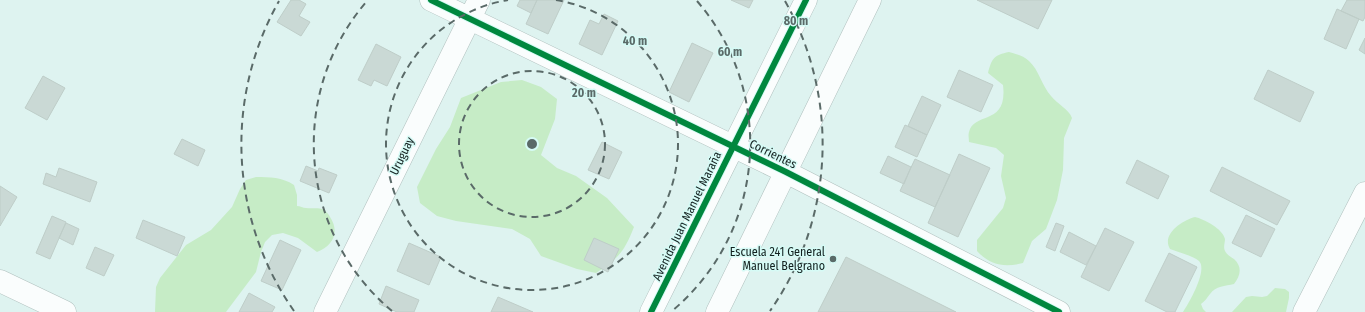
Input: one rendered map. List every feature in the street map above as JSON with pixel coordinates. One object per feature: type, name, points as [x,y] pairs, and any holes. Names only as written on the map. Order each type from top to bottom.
[{"type":"street","name":"Corrientes","points":[[431,0],[786,172],[1059,312]]},
{"type":"street","name":"Uruguay","points":[[325,312],[479,0]]},
{"type":"street","name":"Avenida Juan Manuel Maraña","points":[[651,312],[806,0]]},
{"type":"street","points":[[717,312],[870,0]]},
{"type":"street","points":[[1304,312],[1365,193]]},
{"type":"street","points":[[0,281],[65,312]]},
{"type":"green space","points":[[1009,52],[1022,56],[1029,61],[1048,92],[1072,118],[1064,138],[1063,170],[1057,200],[1046,229],[1032,241],[1023,263],[1004,265],[992,262],[982,256],[977,251],[977,240],[1003,208],[1006,198],[1001,176],[1004,155],[996,148],[969,142],[969,132],[972,126],[996,112],[1000,107],[1003,98],[1003,85],[988,73],[994,58],[1000,54]]},
{"type":"green space","points":[[522,80],[541,87],[557,99],[555,119],[541,155],[557,168],[576,176],[607,198],[634,227],[624,249],[620,254],[596,273],[577,269],[541,256],[530,239],[512,229],[456,221],[437,216],[420,203],[417,187],[436,149],[450,127],[461,98],[501,82]]},
{"type":"green space","points":[[256,177],[285,180],[294,185],[297,195],[297,206],[322,209],[325,211],[330,216],[334,228],[331,242],[317,252],[298,238],[283,233],[272,235],[265,242],[256,272],[226,312],[155,312],[156,287],[160,278],[186,245],[211,230],[232,207],[246,180]]},
{"type":"green space","points":[[1195,217],[1208,222],[1224,235],[1225,251],[1237,262],[1240,272],[1234,284],[1212,291],[1201,304],[1206,312],[1183,312],[1197,286],[1201,272],[1201,265],[1196,259],[1170,249],[1168,238],[1179,224]]},
{"type":"green space","points":[[1275,288],[1285,289],[1289,292],[1286,312],[1232,312],[1246,297],[1267,296]]},
{"type":"building","points":[[291,0],[299,0],[306,4],[299,16],[310,22],[301,36],[277,22]]},
{"type":"building","points":[[520,0],[537,0],[531,13],[517,6]]},
{"type":"building","points":[[537,0],[564,0],[548,34],[526,24]]},
{"type":"building","points":[[731,0],[753,0],[749,8]]},
{"type":"building","points":[[977,0],[1052,0],[1038,29]]},
{"type":"building","points":[[1347,0],[1365,0],[1365,17],[1363,21],[1341,11]]},
{"type":"building","points":[[1337,9],[1359,19],[1346,49],[1324,39]]},
{"type":"building","points":[[604,14],[618,21],[602,55],[579,44],[590,20],[599,24]]},
{"type":"building","points":[[1365,38],[1365,54],[1359,50]]},
{"type":"building","points":[[692,43],[713,53],[689,102],[669,92]]},
{"type":"building","points":[[376,44],[401,57],[387,86],[374,80],[371,86],[358,80]]},
{"type":"building","points":[[959,70],[993,85],[981,112],[947,97]]},
{"type":"building","points":[[1268,70],[1314,92],[1300,122],[1254,99]]},
{"type":"building","points":[[43,76],[65,88],[47,120],[25,108]]},
{"type":"building","points":[[922,96],[941,105],[927,135],[908,126]]},
{"type":"building","points":[[905,125],[927,135],[917,157],[895,147]]},
{"type":"building","points":[[182,139],[205,150],[198,166],[174,154]]},
{"type":"building","points":[[602,142],[622,152],[609,179],[588,170]]},
{"type":"building","points":[[959,154],[990,168],[958,237],[928,223]]},
{"type":"building","points":[[888,156],[911,167],[904,184],[880,173]]},
{"type":"building","points":[[915,159],[950,175],[935,207],[900,191]]},
{"type":"building","points":[[1137,160],[1169,176],[1158,199],[1126,183]]},
{"type":"building","points":[[306,166],[318,171],[319,168],[337,175],[329,193],[300,181]]},
{"type":"building","points":[[1222,167],[1290,201],[1277,225],[1210,191]]},
{"type":"building","points":[[59,168],[97,182],[90,202],[43,184],[46,173],[56,177]]},
{"type":"building","points":[[0,186],[17,197],[0,226]]},
{"type":"building","points":[[1246,215],[1275,229],[1261,257],[1232,243]]},
{"type":"building","points":[[52,216],[66,222],[50,259],[36,253]]},
{"type":"building","points":[[143,220],[185,237],[177,256],[136,238]]},
{"type":"building","points":[[66,223],[79,229],[73,245],[59,238]]},
{"type":"building","points":[[1056,223],[1064,226],[1055,251],[1046,247]]},
{"type":"building","points":[[1105,228],[1134,242],[1109,291],[1081,277]]},
{"type":"building","points":[[1069,232],[1096,246],[1086,265],[1060,252]]},
{"type":"building","points":[[594,238],[619,249],[608,272],[584,260]]},
{"type":"building","points":[[280,240],[301,250],[282,290],[261,281]]},
{"type":"building","points":[[409,243],[441,257],[429,285],[397,271]]},
{"type":"building","points":[[95,247],[114,255],[104,276],[86,268]]},
{"type":"building","points":[[1169,253],[1197,267],[1175,312],[1167,312],[1145,301]]},
{"type":"building","points":[[846,257],[956,312],[818,312]]},
{"type":"building","points":[[386,286],[419,300],[414,312],[397,312],[379,304]]},
{"type":"building","points":[[249,293],[275,307],[272,312],[239,312]]},
{"type":"building","points":[[498,297],[533,312],[491,312]]},
{"type":"cycle path","points":[[431,0],[786,172],[1059,312]]},
{"type":"cycle path","points":[[651,312],[806,0]]},
{"type":"place","name":"Escuela 241 General Manuel Belgrano","points":[[833,259]]}]
